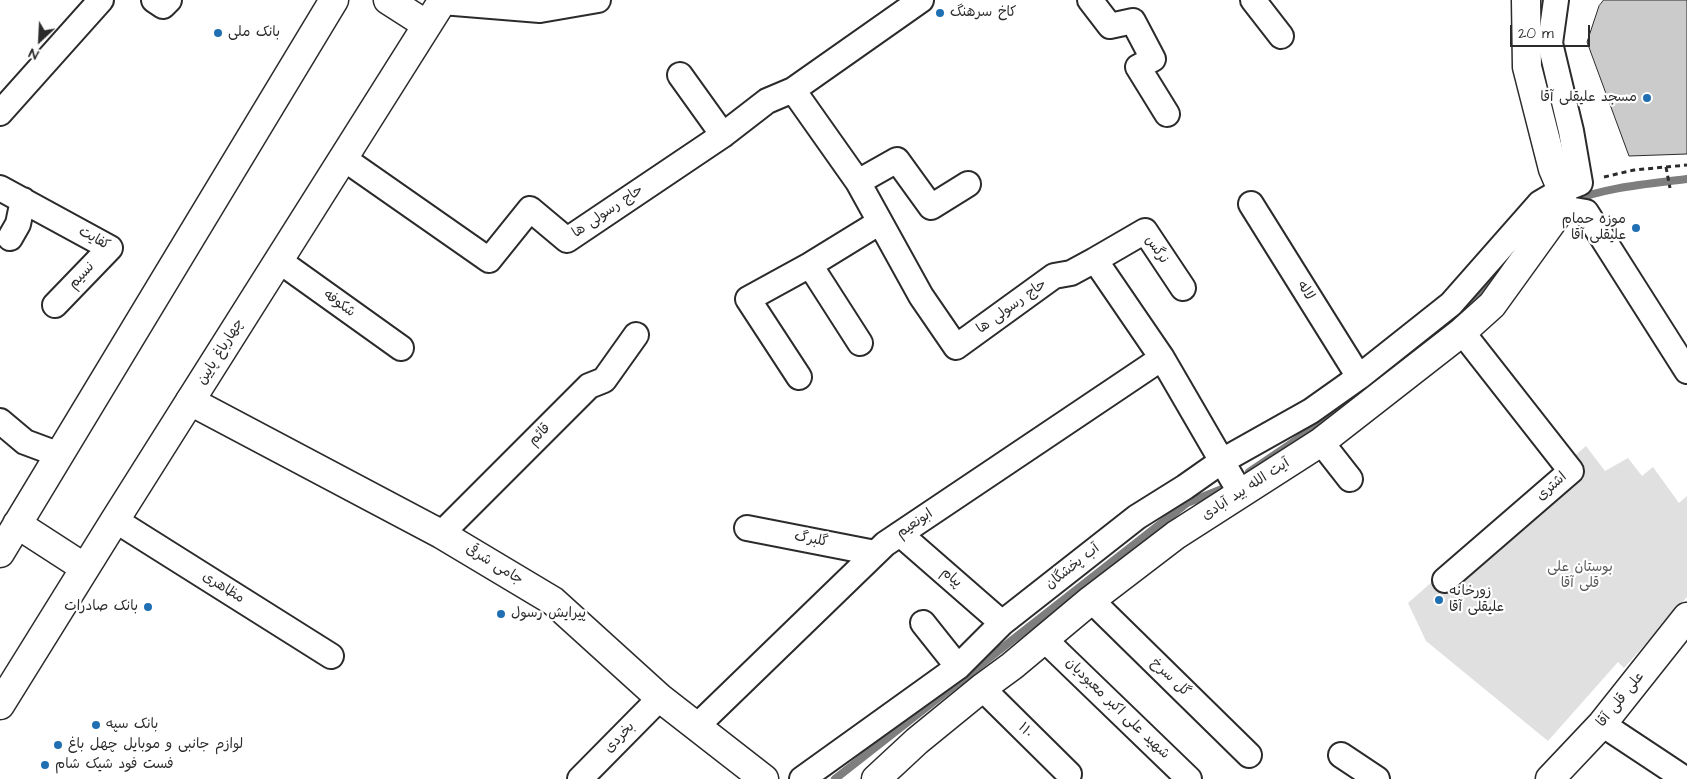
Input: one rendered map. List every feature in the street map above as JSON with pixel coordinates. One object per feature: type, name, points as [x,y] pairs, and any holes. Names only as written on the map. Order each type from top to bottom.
[{"type":"street","points":[[2,105],[101,0]]},
{"type":"street","points":[[154,0],[163,6],[169,0]]},
{"type":"street","points":[[0,553],[334,0]]},
{"type":"street","points":[[388,0],[427,25]]},
{"type":"street","points":[[443,1],[540,10],[598,0]]},
{"type":"street","points":[[1090,0],[1110,26],[1133,21],[1153,59],[1138,67],[1167,114]]},
{"type":"street","points":[[1253,0],[1281,36]]},
{"type":"street","points":[[1526,0],[1528,68],[1564,187],[1586,212],[1687,372]]},
{"type":"street","points":[[1556,0],[1550,43],[1571,131],[1564,187]]},
{"type":"street","name":"چهارباغ پایین","points":[[0,705],[114,520],[443,1]]},
{"type":"street","name":"حاج رسولی ها","points":[[343,158],[489,260],[530,208],[567,240],[723,135],[767,102],[793,90],[908,4]]},
{"type":"street","points":[[680,75],[723,135]]},
{"type":"street","name":"حاج رسولی ها","points":[[793,90],[858,182],[921,296],[956,347],[1054,276],[1071,273],[1096,260]]},
{"type":"street","points":[[858,182],[897,160],[931,207],[968,184]]},
{"type":"street","name":"آیت الله بید آبادی","points":[[876,779],[982,688],[1012,666],[1091,600],[1176,535],[1321,442],[1462,332],[1492,305],[1564,187]]},
{"type":"street","name":"آب پخشگان","points":[[802,779],[958,666],[1002,623],[1137,517],[1222,461],[1311,411],[1360,377],[1451,304],[1540,204],[1564,187]]},
{"type":"street","name":"کفایت","points":[[0,188],[110,248]]},
{"type":"street","points":[[10,238],[18,224],[23,200]]},
{"type":"street","name":"لاله","points":[[1251,204],[1360,377]]},
{"type":"street","points":[[799,377],[748,299],[810,265],[880,222]]},
{"type":"street","name":"نرگس","points":[[1096,260],[1145,231],[1183,288]]},
{"type":"street","name":"نسیم","points":[[55,305],[110,248]]},
{"type":"street","name":"شکوفه","points":[[278,260],[401,348]]},
{"type":"street","points":[[1096,260],[1162,358],[1241,494]]},
{"type":"street","points":[[810,265],[860,344]]},
{"type":"street","name":"اشتری","points":[[1445,580],[1571,471],[1462,332]]},
{"type":"street","name":"قائم","points":[[441,534],[589,386],[604,380],[636,335]]},
{"type":"street","name":"ابونعیم","points":[[697,726],[875,552],[1162,358]]},
{"type":"street","name":"جامی شرقی","points":[[190,401],[441,534],[553,601],[660,698],[764,779]]},
{"type":"street","points":[[0,421],[25,442],[60,455]]},
{"type":"street","points":[[1321,442],[1350,479]]},
{"type":"street","name":"مظاهری","points":[[114,520],[331,656]]},
{"type":"street","points":[[18,524],[85,568]]},
{"type":"street","name":"گلبرگ","points":[[747,528],[875,552]]},
{"type":"street","name":"پیام","points":[[900,534],[1002,623]]},
{"type":"street","name":"گل سرخ","points":[[1091,600],[1249,756]]},
{"type":"street","name":"علی قلی آقا","points":[[1550,779],[1602,724],[1687,617]]},
{"type":"street","points":[[923,623],[958,666]]},
{"type":"street","name":"شهید علی اکبر معبودیان","points":[[1044,638],[1190,779]]},
{"type":"street","name":"۱۱۰","points":[[982,688],[1069,774]]},
{"type":"street","name":"بخردی","points":[[580,779],[660,698]]},
{"type":"street","points":[[1602,724],[1685,779]]},
{"type":"street","points":[[1341,755],[1377,779]]},
{"type":"path","points":[[1564,187],[1634,170],[1687,165]]},
{"type":"path","points":[[1666,167],[1670,188]]},
{"type":"green space","name":"بوستان علی قلی آقا","points":[[1586,446],[1605,471],[1628,458],[1642,476],[1653,467],[1679,503],[1687,496],[1687,597],[1624,668],[1618,662],[1548,741],[1426,641],[1408,603]]},
{"type":"building","name":"مسجد علیقلی آقا","points":[[1604,0],[1687,0],[1687,154],[1629,156],[1587,42],[1599,6]]},
{"type":"waterway","points":[[1569,202],[1612,189],[1687,179]]},
{"type":"waterway","points":[[1377,381],[1457,316],[1494,277],[1515,250]]},
{"type":"waterway","points":[[1249,472],[1339,411]]},
{"type":"waterway","points":[[835,779],[1187,503],[1227,487]]},
{"type":"place","name":"کاخ سرهنگ","points":[[940,13]]},
{"type":"place","name":"بانک ملی","points":[[218,33]]},
{"type":"place","name":"مسجد علیقلی آقا","points":[[1647,98]]},
{"type":"place","name":"موزه حمام علیقلی آقا","points":[[1636,228]]},
{"type":"place","name":"زورخانه علیقلی آقا","points":[[1439,600]]},
{"type":"place","name":"بانک صادرات","points":[[148,607]]},
{"type":"place","name":"پیرایش رسول","points":[[501,614]]},
{"type":"place","name":"بانک سپه","points":[[96,725]]},
{"type":"place","name":"لوازم جانبی و موبایل چهل باغ","points":[[58,745]]},
{"type":"place","name":"فست فود شیک شام","points":[[45,765]]}]
